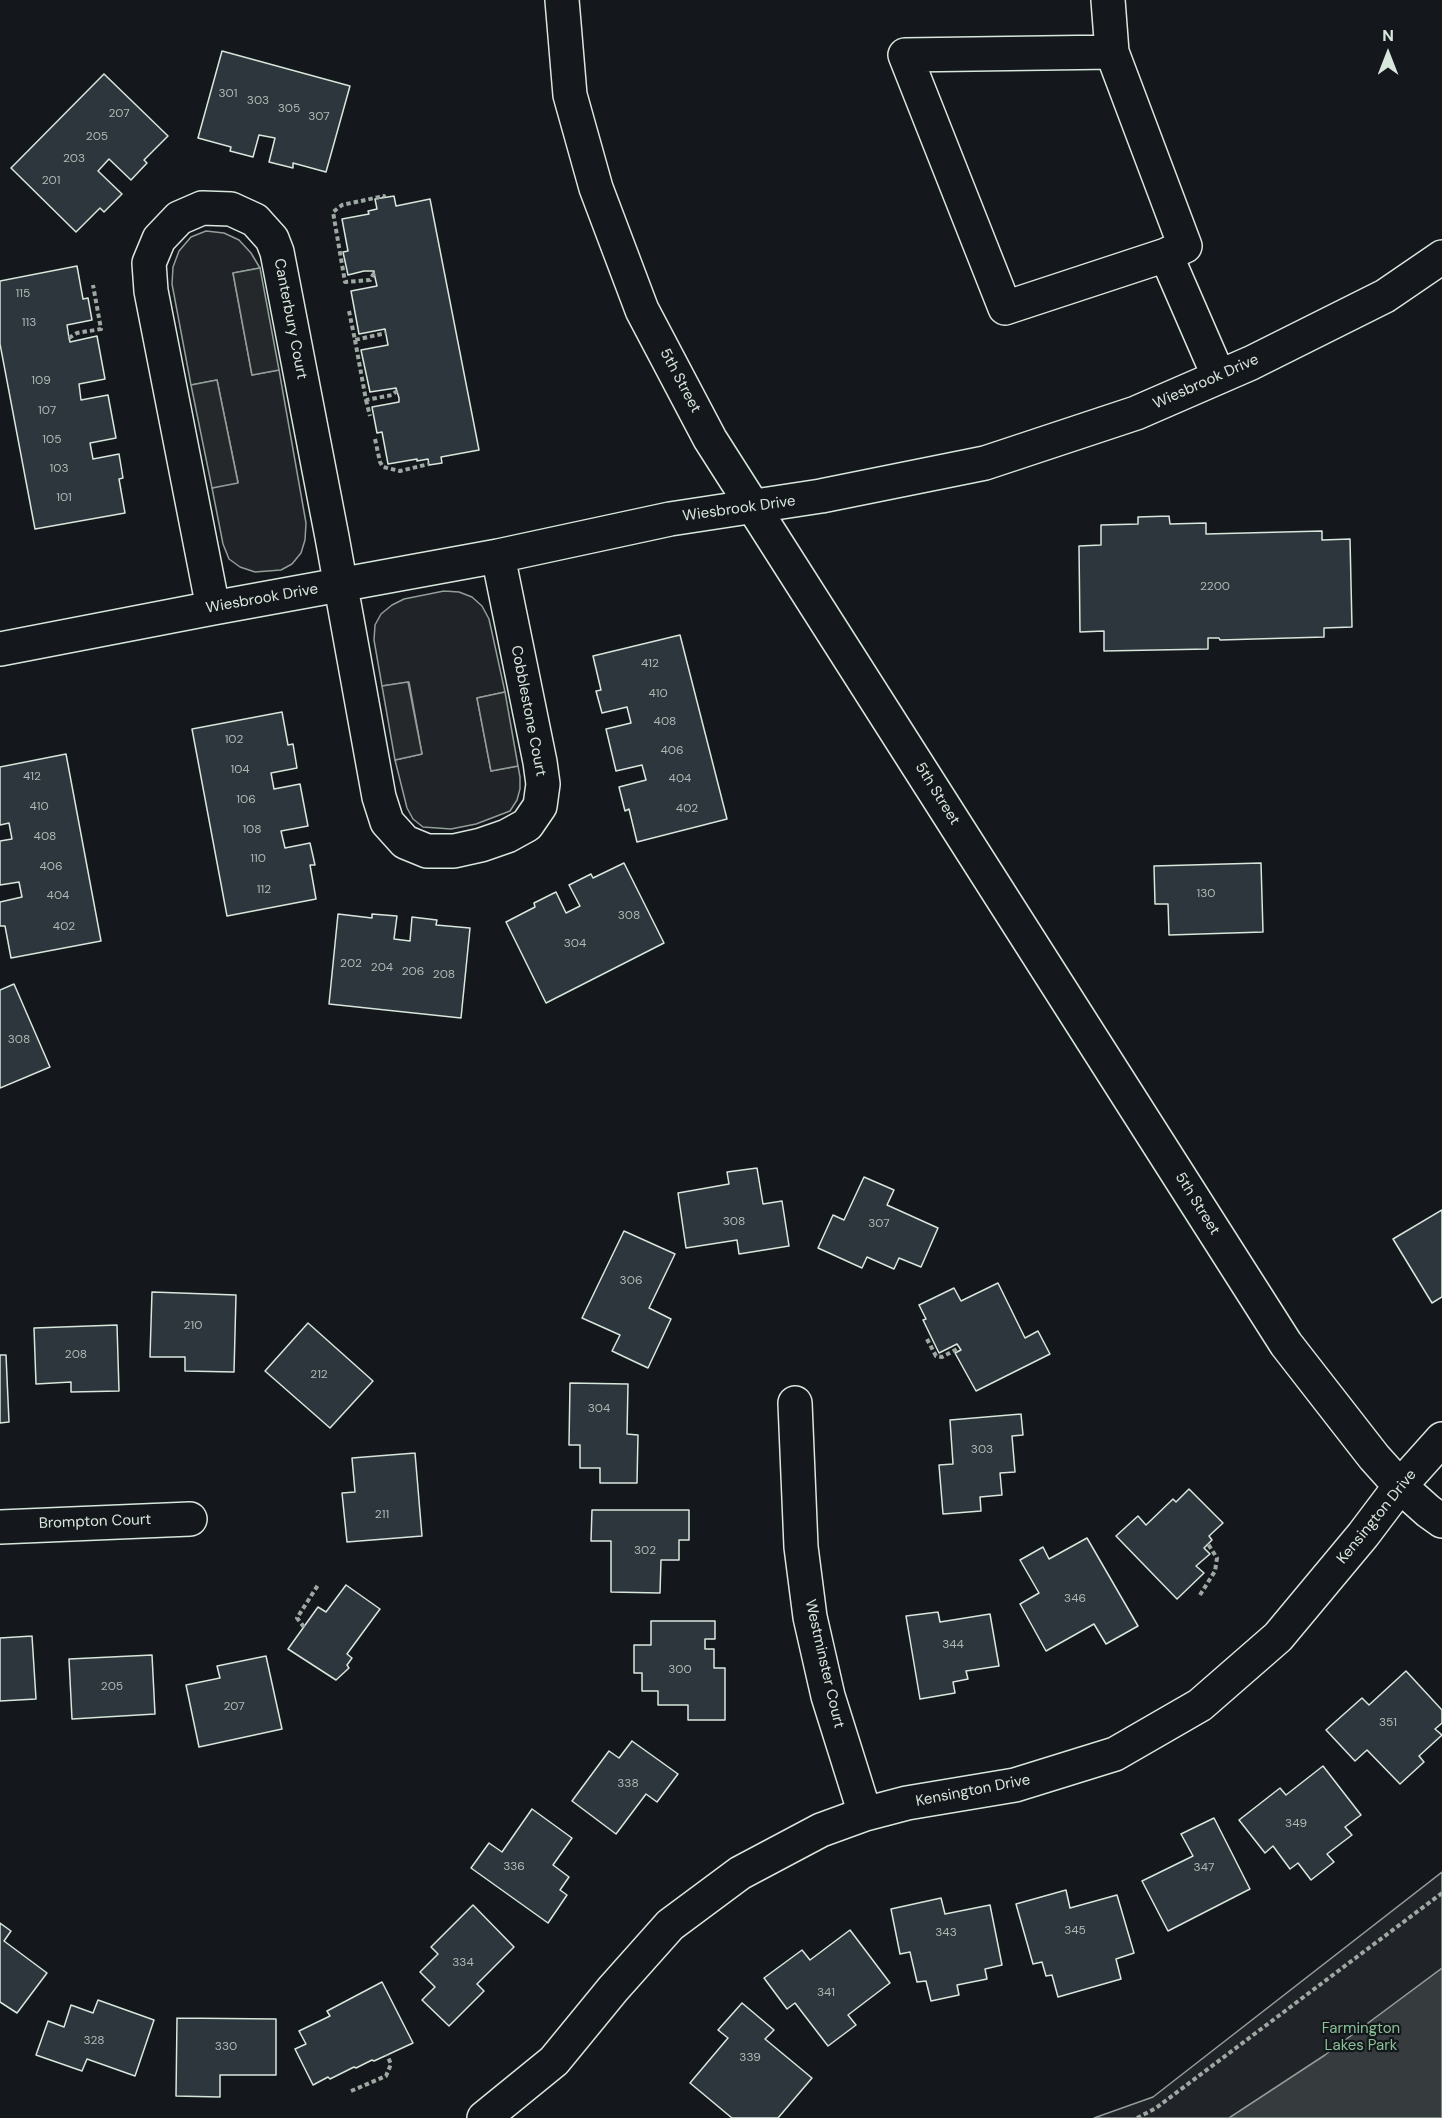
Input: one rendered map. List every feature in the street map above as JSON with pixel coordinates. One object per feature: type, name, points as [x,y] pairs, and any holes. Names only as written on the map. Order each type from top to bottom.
[{"type":"street","name":"5th Street","points":[[562,0],[570,95],[596,188],[642,310],[710,439],[1286,1344],[1374,1457],[1400,1486],[1442,1521]]},
{"type":"street","points":[[1108,0],[1112,52],[1185,246],[1166,255],[1005,308],[905,55],[1112,52]]},
{"type":"street","name":"Canterbury Court","points":[[213,608],[151,291],[149,263],[159,239],[178,218],[202,208],[231,209],[255,220],[275,245],[280,261],[341,584]]},
{"type":"street","points":[[1166,255],[1219,377]]},
{"type":"street","name":"Wiesbrook Drive","points":[[0,649],[498,556],[670,519],[821,496],[985,463],[1136,413],[1219,377],[1385,296],[1442,257]]},
{"type":"street","name":"Cobblestone Court","points":[[341,584],[379,797],[387,822],[405,842],[427,851],[454,851],[481,845],[527,825],[540,806],[543,784],[540,762],[498,556]]},
{"type":"street","name":"Westminster Court","points":[[795,1403],[801,1547],[810,1617],[828,1696],[865,1814]]},
{"type":"street","name":"Kensington Drive","points":[[484,2118],[554,2061],[613,1989],[670,1925],[740,1873],[821,1830],[865,1814],[907,1803],[1016,1785],[1115,1754],[1200,1705],[1278,1637],[1364,1535],[1400,1486],[1442,1439]]},
{"type":"street","name":"Brompton Court","points":[[0,1527],[190,1519]]},
{"type":"path","points":[[376,283],[370,280],[345,282],[333,212],[342,205],[384,197]]},
{"type":"path","points":[[370,280],[374,273]]},
{"type":"path","points":[[69,338],[76,333],[101,329],[93,285]]},
{"type":"path","points":[[348,311],[370,416]]},
{"type":"path","points":[[355,340],[385,335]]},
{"type":"path","points":[[366,400],[392,395],[397,391]]},
{"type":"path","points":[[392,395],[399,398]]},
{"type":"path","points":[[375,439],[383,467],[400,471],[429,464]]},
{"type":"path","points":[[927,1340],[936,1356],[942,1357],[959,1348]]},
{"type":"path","points":[[1200,1595],[1215,1571],[1217,1558],[1208,1544]]},
{"type":"path","points":[[304,1627],[297,1618],[318,1585]]},
{"type":"path","points":[[1137,2118],[1156,2108],[1442,1893]]},
{"type":"path","points":[[351,2091],[386,2076],[391,2064],[387,2055]]},
{"type":"green space","points":[[206,231],[224,233],[239,240],[251,253],[260,268],[233,273],[252,375],[279,370],[306,523],[305,540],[301,553],[292,564],[281,570],[255,572],[240,567],[229,559],[223,544],[212,488],[238,482],[217,380],[191,385],[172,284],[173,267],[179,251],[191,237]]},
{"type":"green space","points":[[444,591],[459,592],[472,597],[482,606],[489,619],[505,692],[477,698],[491,771],[518,766],[520,777],[517,800],[510,811],[476,824],[451,829],[423,827],[413,819],[407,808],[395,760],[422,754],[409,682],[382,686],[374,640],[375,625],[381,614],[392,605],[404,599]]},
{"type":"green space","name":"Farmington Lakes Park","points":[[1442,1872],[1442,2118],[1094,2118],[1153,2097]]},
{"type":"shaded area","points":[[260,268],[279,370],[252,375],[233,273]]},
{"type":"shaded area","points":[[217,380],[238,483],[212,488],[191,385]]},
{"type":"shaded area","points":[[408,682],[422,754],[395,760],[382,686]]},
{"type":"shaded area","points":[[505,692],[518,766],[491,771],[477,698]]},
{"type":"shaded area","points":[[1442,1968],[1442,2118],[1229,2118],[1325,2055]]},
{"type":"building","points":[[222,51],[350,86],[326,172],[293,163],[293,168],[269,162],[275,138],[259,135],[253,157],[230,151],[231,147],[198,138]]},
{"type":"building","points":[[104,74],[168,136],[144,160],[147,163],[131,180],[109,159],[98,171],[122,194],[104,212],[100,208],[76,232],[11,168]]},
{"type":"building","points":[[394,196],[396,206],[430,199],[479,450],[441,457],[442,463],[429,465],[428,459],[417,461],[417,459],[388,464],[382,432],[377,433],[372,407],[399,402],[399,398],[396,388],[370,392],[361,350],[388,345],[385,329],[359,334],[351,291],[377,286],[374,271],[348,275],[343,252],[348,251],[342,219],[369,214],[368,211],[377,209],[375,199]]},
{"type":"building","points":[[77,266],[83,299],[88,298],[92,320],[67,325],[69,338],[70,342],[97,336],[105,379],[79,384],[81,400],[108,395],[116,438],[90,443],[93,459],[119,454],[123,478],[119,479],[125,513],[35,529],[0,344],[0,281]]},
{"type":"building","points":[[1169,516],[1170,524],[1206,523],[1206,534],[1322,531],[1322,540],[1350,539],[1352,627],[1324,628],[1324,637],[1220,640],[1219,638],[1208,638],[1208,649],[1104,651],[1104,631],[1080,632],[1079,546],[1101,545],[1101,525],[1138,524],[1138,517]]},
{"type":"building","points":[[680,635],[727,819],[637,842],[629,809],[625,811],[619,787],[646,780],[642,765],[616,771],[606,729],[631,723],[627,707],[602,713],[596,691],[601,690],[593,656]]},
{"type":"building","points":[[282,712],[288,745],[293,744],[297,768],[271,773],[274,789],[300,784],[308,826],[281,831],[285,848],[310,843],[315,865],[310,865],[316,899],[227,916],[192,729]]},
{"type":"building","points":[[66,754],[101,941],[11,958],[5,926],[0,926],[0,902],[22,897],[19,882],[0,885],[0,841],[12,839],[9,823],[0,825],[0,767]]},
{"type":"building","points":[[624,863],[664,943],[546,1003],[506,922],[535,907],[534,903],[556,892],[566,913],[580,906],[569,885],[591,874],[593,878]]},
{"type":"building","points":[[1261,863],[1263,932],[1169,935],[1168,904],[1155,904],[1154,866]]},
{"type":"building","points":[[338,914],[372,918],[372,914],[397,916],[394,939],[410,941],[412,917],[437,920],[436,925],[470,928],[461,1018],[329,1004]]},
{"type":"building","points":[[14,984],[50,1067],[0,1088],[0,990]]},
{"type":"building","points":[[757,1168],[763,1204],[782,1201],[789,1246],[739,1254],[737,1240],[686,1248],[678,1193],[729,1184],[727,1172]]},
{"type":"building","points":[[864,1177],[894,1190],[887,1205],[938,1228],[921,1267],[899,1258],[894,1269],[867,1257],[862,1268],[818,1248],[833,1215],[844,1220]]},
{"type":"building","points":[[1442,1210],[1442,1297],[1432,1303],[1393,1239]]},
{"type":"building","points":[[624,1231],[675,1254],[649,1308],[671,1319],[648,1368],[612,1351],[620,1335],[582,1318]]},
{"type":"building","points":[[998,1283],[1025,1338],[1038,1331],[1050,1354],[976,1391],[955,1353],[961,1350],[957,1344],[939,1353],[923,1320],[926,1319],[919,1305],[954,1288],[961,1301]]},
{"type":"building","points":[[152,1292],[236,1295],[234,1372],[185,1371],[185,1357],[150,1357]]},
{"type":"building","points":[[308,1323],[373,1381],[330,1428],[265,1371]]},
{"type":"building","points":[[117,1325],[119,1391],[71,1392],[71,1382],[36,1384],[34,1328]]},
{"type":"building","points":[[0,1355],[6,1355],[9,1422],[0,1423]]},
{"type":"building","points":[[570,1383],[628,1384],[627,1434],[638,1435],[637,1483],[600,1483],[600,1468],[580,1468],[580,1445],[569,1445]]},
{"type":"building","points":[[1021,1414],[1023,1435],[1012,1436],[1015,1472],[1000,1473],[1002,1495],[980,1497],[981,1511],[943,1514],[939,1465],[953,1464],[950,1420]]},
{"type":"building","points":[[415,1453],[422,1536],[347,1542],[342,1493],[355,1492],[352,1458]]},
{"type":"building","points":[[1189,1489],[1223,1523],[1209,1536],[1212,1540],[1204,1548],[1210,1554],[1196,1566],[1204,1573],[1177,1599],[1116,1536],[1138,1516],[1146,1525],[1173,1499],[1176,1502]]},
{"type":"building","points":[[592,1510],[689,1510],[689,1540],[679,1540],[679,1560],[661,1560],[660,1593],[611,1592],[611,1541],[591,1541]]},
{"type":"building","points":[[1087,1538],[1138,1626],[1106,1644],[1094,1624],[1046,1651],[1020,1604],[1039,1593],[1020,1560],[1043,1547],[1049,1559]]},
{"type":"building","points":[[346,1585],[380,1609],[347,1654],[352,1658],[347,1665],[349,1668],[336,1680],[288,1649],[318,1607],[326,1612]]},
{"type":"building","points":[[938,1612],[940,1622],[990,1614],[999,1666],[966,1671],[968,1679],[953,1682],[955,1693],[920,1699],[906,1616]]},
{"type":"building","points":[[651,1621],[715,1621],[715,1639],[705,1639],[705,1649],[714,1649],[714,1668],[725,1668],[725,1720],[688,1720],[688,1705],[658,1705],[658,1691],[642,1691],[642,1673],[634,1673],[634,1645],[651,1645]]},
{"type":"building","points":[[32,1636],[36,1699],[0,1701],[0,1638]]},
{"type":"building","points":[[152,1655],[155,1714],[72,1719],[69,1659]]},
{"type":"building","points":[[266,1656],[282,1729],[199,1747],[186,1685],[220,1678],[217,1666]]},
{"type":"building","points":[[1406,1671],[1442,1710],[1442,1723],[1435,1729],[1442,1735],[1419,1756],[1424,1762],[1400,1784],[1367,1750],[1355,1761],[1326,1730],[1362,1698],[1369,1705]]},
{"type":"building","points":[[632,1741],[678,1774],[657,1802],[646,1794],[616,1834],[572,1801],[609,1751],[619,1758]]},
{"type":"building","points":[[1323,1766],[1361,1815],[1345,1827],[1352,1835],[1327,1854],[1334,1862],[1311,1880],[1298,1863],[1290,1869],[1273,1846],[1265,1853],[1239,1820],[1280,1788],[1286,1795]]},
{"type":"building","points":[[532,1809],[572,1838],[553,1865],[569,1877],[560,1890],[567,1895],[548,1923],[471,1868],[489,1843],[502,1852]]},
{"type":"building","points":[[1214,1818],[1250,1889],[1168,1931],[1142,1881],[1193,1856],[1181,1834]]},
{"type":"building","points":[[1066,1890],[1070,1908],[1117,1895],[1134,1953],[1116,1959],[1121,1979],[1058,1997],[1052,1975],[1046,1976],[1042,1962],[1033,1964],[1016,1904]]},
{"type":"building","points":[[941,1898],[945,1914],[990,1905],[1002,1965],[985,1969],[987,1979],[957,1985],[959,1995],[931,2001],[926,1981],[917,1982],[910,1952],[900,1954],[891,1909]]},
{"type":"building","points":[[473,1905],[514,1947],[477,1984],[484,1991],[449,2026],[422,2000],[435,1987],[420,1972],[438,1954],[431,1947]]},
{"type":"building","points":[[0,1923],[11,1931],[4,1941],[47,1973],[17,2013],[0,2002]]},
{"type":"building","points":[[850,1930],[890,1983],[848,2015],[856,2025],[828,2046],[795,2003],[787,2009],[764,1978],[802,1950],[810,1960]]},
{"type":"building","points":[[382,1982],[413,2043],[313,2085],[295,2049],[306,2044],[299,2031],[330,2016],[327,2011]]},
{"type":"building","points":[[98,2000],[154,2020],[135,2076],[87,2059],[82,2071],[36,2055],[48,2021],[64,2027],[71,2005],[93,2013]]},
{"type":"building","points":[[742,2003],[774,2030],[765,2039],[812,2078],[778,2118],[732,2118],[690,2083],[728,2038],[718,2030]]},
{"type":"building","points":[[177,2018],[276,2019],[276,2075],[220,2075],[220,2097],[176,2096]]}]
